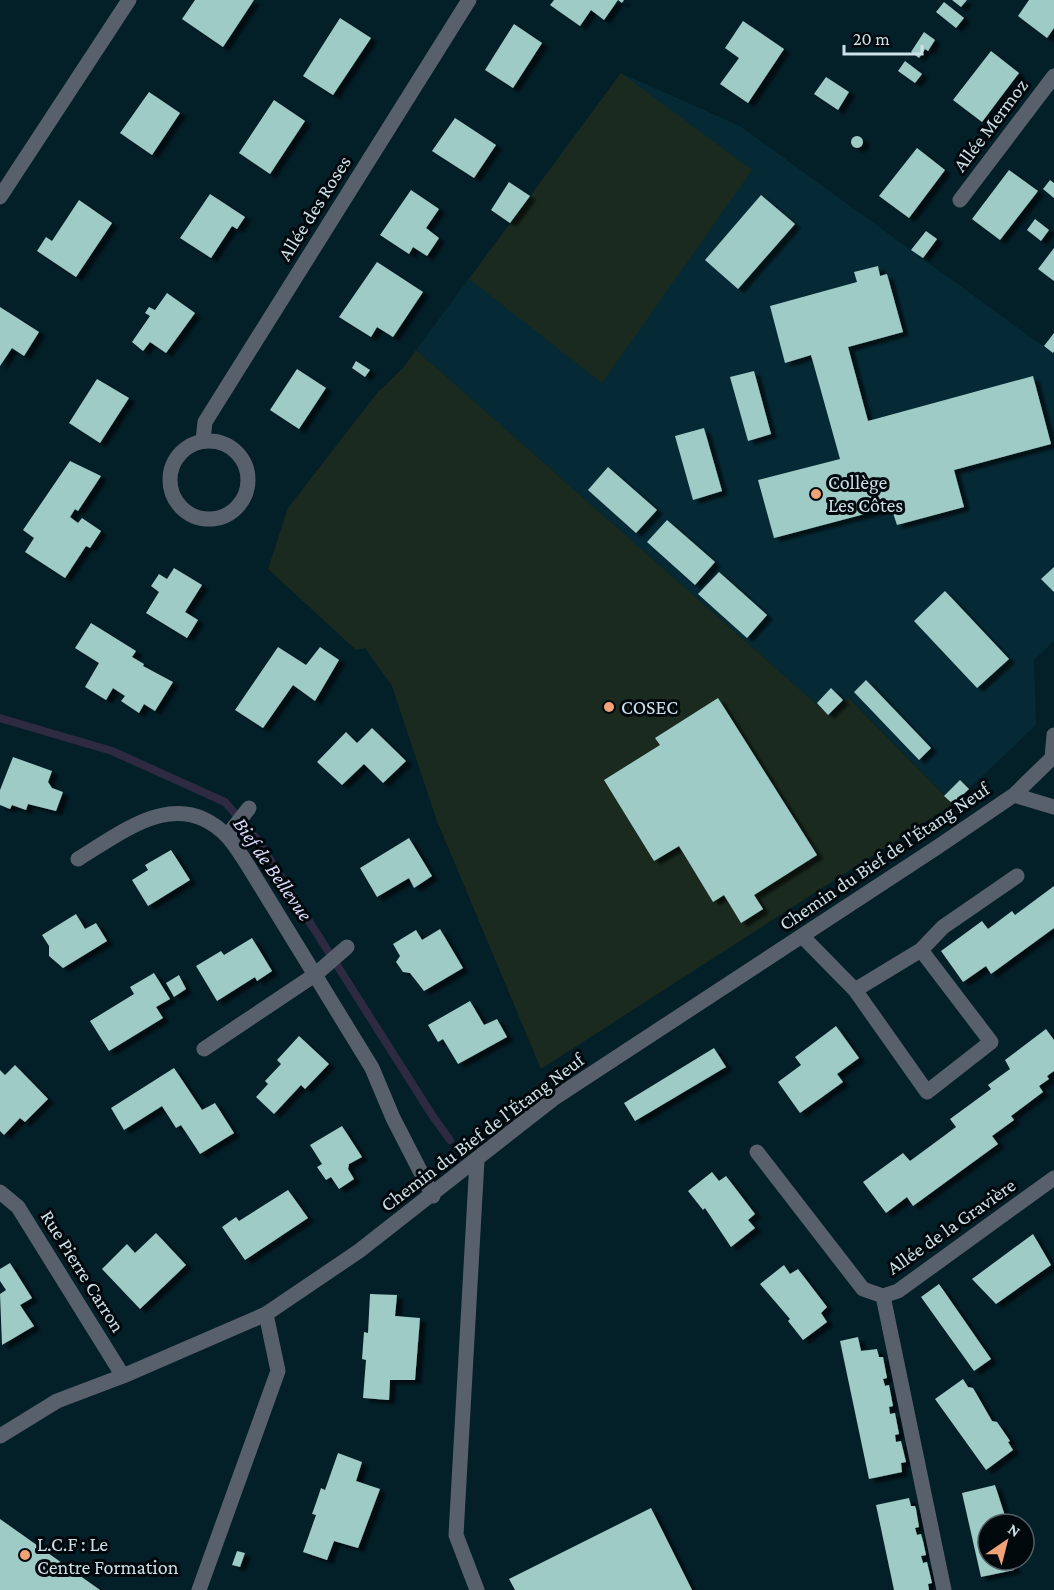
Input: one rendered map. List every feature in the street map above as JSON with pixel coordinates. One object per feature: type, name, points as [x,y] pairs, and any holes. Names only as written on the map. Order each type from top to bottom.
[{"type":"street","points":[[0,197],[129,0]]},
{"type":"street","name":"Allée des Roses","points":[[203,440],[205,422],[469,0]]},
{"type":"street","name":"Allée Mermoz","points":[[960,200],[1054,76]]},
{"type":"street","points":[[203,440],[217,441],[230,446],[240,455],[248,472],[248,486],[244,498],[235,509],[214,519],[197,518],[185,512],[175,501],[170,486],[169,472],[174,460],[191,444],[203,440]]},
{"type":"street","points":[[1053,757],[1054,735]]},
{"type":"street","name":"Chemin du Bief de l'Étang Neuf","points":[[0,1436],[57,1401],[123,1376],[266,1314],[359,1251],[433,1196],[554,1099],[1014,795],[1053,757]]},
{"type":"street","points":[[1014,795],[1054,807]]},
{"type":"street","points":[[227,836],[249,808]]},
{"type":"street","points":[[78,859],[142,819],[164,813],[199,818],[227,836],[247,864],[372,1068],[393,1118],[433,1196]]},
{"type":"street","points":[[855,990],[921,950],[943,927],[1017,876]]},
{"type":"street","points":[[802,936],[855,990],[927,1092],[991,1042],[921,950]]},
{"type":"street","points":[[204,1049],[316,975],[347,947]]},
{"type":"street","name":"Allée de la Gravière","points":[[757,1152],[863,1289],[884,1296],[898,1291],[1054,1178]]},
{"type":"street","points":[[477,1160],[456,1535],[477,1590]]},
{"type":"street","name":"Rue Pierre Carron","points":[[0,1192],[18,1207],[123,1376]]},
{"type":"street","points":[[884,1296],[944,1590]]},
{"type":"street","points":[[199,1590],[278,1371],[266,1314]]},
{"type":"shaded area","name":"Collège Les Côtes","points":[[621,73],[740,126],[1054,354],[1054,641],[1034,660],[1036,725],[953,804],[849,697],[831,717],[416,350]]},
{"type":"green space","points":[[621,73],[752,170],[602,383],[469,279]]},
{"type":"green space","name":"COSEC","points":[[416,350],[830,716],[848,697],[953,804],[541,1069],[437,821],[392,686],[365,648],[356,650],[268,569],[288,508],[377,393],[403,368]]},
{"type":"building","points":[[195,0],[254,0],[223,47],[182,19]]},
{"type":"building","points":[[554,0],[618,0],[604,20],[591,10],[580,26],[550,5]]},
{"type":"building","points":[[952,0],[967,0],[961,7]]},
{"type":"building","points":[[1029,0],[1054,0],[1054,28],[1047,38],[1018,16]]},
{"type":"building","points":[[944,2],[964,18],[956,28],[936,12]]},
{"type":"building","points":[[340,18],[371,38],[333,95],[303,76]]},
{"type":"building","points":[[743,21],[784,49],[748,103],[720,84],[739,58],[725,48]]},
{"type":"building","points":[[514,24],[542,43],[513,88],[485,70]]},
{"type":"building","points":[[924,32],[935,40],[928,51],[925,49],[919,58],[911,52]]},
{"type":"building","points":[[991,51],[1019,73],[982,122],[953,100]]},
{"type":"building","points":[[905,61],[922,74],[915,83],[898,71]]},
{"type":"building","points":[[826,77],[849,92],[838,110],[814,94]]},
{"type":"building","points":[[149,92],[180,113],[152,155],[120,133]]},
{"type":"building","points":[[274,100],[305,121],[270,174],[239,153]]},
{"type":"building","points":[[455,118],[496,145],[474,178],[432,151]]},
{"type":"building","points":[[859,136],[863,142],[859,148],[855,148],[851,140]]},
{"type":"building","points":[[917,148],[945,170],[909,218],[879,196]]},
{"type":"building","points":[[1009,170],[1038,191],[1000,240],[972,219]]},
{"type":"building","points":[[1050,180],[1054,183],[1054,198],[1043,189]]},
{"type":"building","points":[[509,182],[530,196],[510,223],[491,210]]},
{"type":"building","points":[[411,190],[439,209],[426,228],[439,238],[427,256],[413,247],[409,254],[380,235]]},
{"type":"building","points":[[210,194],[245,217],[237,229],[232,226],[211,258],[180,238]]},
{"type":"building","points":[[761,195],[795,224],[738,289],[705,260]]},
{"type":"building","points":[[79,200],[112,223],[76,277],[37,251],[46,237],[52,241]]},
{"type":"building","points":[[1035,219],[1049,230],[1041,241],[1027,230]]},
{"type":"building","points":[[926,231],[937,239],[923,258],[911,250]]},
{"type":"building","points":[[1054,248],[1054,281],[1038,269]]},
{"type":"building","points":[[377,262],[423,292],[393,337],[377,327],[371,337],[339,317]]},
{"type":"building","points":[[878,266],[880,276],[887,274],[903,332],[848,347],[868,421],[1033,376],[1051,444],[954,470],[964,507],[897,525],[891,507],[774,538],[758,480],[840,459],[811,355],[785,363],[770,306],[857,282],[854,272]]},
{"type":"building","points":[[167,293],[195,313],[166,353],[150,342],[143,351],[132,342],[150,316],[145,313],[149,307],[155,310]]},
{"type":"building","points":[[0,307],[39,332],[24,356],[12,348],[0,366]]},
{"type":"building","points":[[1054,333],[1054,351],[1053,353],[1044,346]]},
{"type":"building","points":[[356,361],[370,370],[365,377],[352,368]]},
{"type":"building","points":[[297,369],[326,388],[299,429],[270,410]]},
{"type":"building","points":[[754,371],[771,434],[748,441],[730,377]]},
{"type":"building","points":[[97,379],[129,398],[100,443],[69,423]]},
{"type":"building","points":[[704,428],[722,491],[693,500],[675,436]]},
{"type":"building","points":[[70,461],[101,476],[78,511],[75,509],[70,517],[78,523],[82,518],[101,531],[90,548],[86,546],[65,578],[25,552],[34,538],[23,530]]},
{"type":"building","points":[[608,467],[657,510],[636,533],[588,490]]},
{"type":"building","points":[[667,520],[715,562],[695,585],[647,542]]},
{"type":"building","points":[[1054,567],[1054,592],[1041,579]]},
{"type":"building","points":[[174,568],[202,585],[185,612],[198,620],[187,638],[146,613],[159,592],[151,586],[159,574],[167,579]]},
{"type":"building","points":[[719,572],[767,615],[747,638],[698,594]]},
{"type":"building","points":[[945,591],[1009,659],[977,688],[914,621]]},
{"type":"building","points":[[91,623],[136,651],[132,657],[144,664],[143,666],[173,682],[155,711],[144,704],[139,713],[121,701],[125,696],[113,688],[106,700],[85,687],[99,663],[75,648]]},
{"type":"building","points":[[278,647],[306,665],[320,647],[339,660],[315,701],[293,685],[263,728],[235,710]]},
{"type":"building","points":[[866,680],[931,748],[919,760],[854,692]]},
{"type":"building","points":[[831,688],[843,700],[828,715],[817,703]]},
{"type":"building","points":[[718,698],[817,855],[754,895],[763,909],[741,923],[724,895],[713,902],[679,846],[654,861],[604,780],[660,745],[655,738]]},
{"type":"building","points":[[372,728],[406,761],[383,783],[364,764],[342,785],[317,762],[346,732],[357,743]]},
{"type":"building","points":[[13,757],[52,771],[48,782],[52,788],[63,792],[56,811],[28,804],[26,810],[12,805],[10,809],[0,805],[0,790]]},
{"type":"building","points":[[960,780],[969,789],[953,804],[944,796]]},
{"type":"building","points":[[409,838],[432,876],[414,888],[409,878],[377,897],[360,868]]},
{"type":"building","points":[[171,850],[190,880],[148,906],[132,880],[148,870],[145,865]]},
{"type":"building","points":[[1054,886],[1054,928],[991,974],[986,966],[963,982],[941,951],[982,921],[988,929],[1012,911],[1015,915]]},
{"type":"building","points":[[76,914],[85,929],[96,923],[107,941],[63,968],[49,956],[49,946],[42,935]]},
{"type":"building","points":[[440,929],[463,968],[424,991],[410,973],[403,972],[396,962],[400,956],[393,944],[416,930],[422,940]]},
{"type":"building","points":[[252,938],[272,971],[257,981],[255,977],[217,1001],[196,966],[221,951],[224,955]]},
{"type":"building","points":[[154,973],[170,999],[156,1007],[163,1018],[109,1051],[90,1021],[134,994],[130,987]]},
{"type":"building","points":[[179,975],[186,989],[174,997],[166,983]]},
{"type":"building","points":[[470,1001],[484,1025],[497,1019],[507,1037],[458,1064],[443,1039],[438,1042],[428,1025]]},
{"type":"building","points":[[836,1026],[859,1058],[837,1074],[843,1082],[800,1113],[778,1082],[801,1065],[795,1057]]},
{"type":"building","points":[[1046,1029],[1054,1040],[1054,1071],[1047,1076],[1049,1079],[1039,1086],[1043,1092],[1011,1116],[1014,1120],[992,1136],[998,1144],[913,1206],[907,1197],[886,1213],[863,1182],[903,1153],[910,1161],[956,1127],[950,1119],[991,1089],[988,1085],[1010,1069],[1005,1060]]},
{"type":"building","points":[[299,1036],[329,1064],[305,1089],[301,1085],[274,1114],[256,1097],[268,1084],[265,1081],[281,1064],[277,1060]]},
{"type":"building","points":[[714,1048],[726,1067],[635,1121],[624,1103]]},
{"type":"building","points":[[15,1065],[48,1099],[25,1122],[20,1118],[4,1135],[0,1131],[0,1070],[5,1075]]},
{"type":"building","points":[[174,1068],[202,1110],[215,1103],[234,1133],[200,1154],[181,1125],[176,1128],[162,1106],[124,1130],[111,1108]]},
{"type":"building","points":[[342,1126],[362,1157],[349,1164],[348,1169],[354,1179],[339,1189],[331,1177],[326,1180],[317,1167],[322,1164],[310,1145]]},
{"type":"building","points":[[712,1172],[719,1181],[726,1176],[755,1214],[748,1220],[755,1228],[731,1247],[705,1208],[703,1210],[688,1191]]},
{"type":"building","points":[[288,1190],[308,1218],[245,1260],[222,1227],[236,1217],[239,1221]]},
{"type":"building","points":[[156,1233],[186,1265],[140,1309],[102,1269],[127,1244],[135,1253]]},
{"type":"building","points":[[1033,1234],[1051,1265],[996,1304],[972,1279]]},
{"type":"building","points":[[10,1263],[32,1298],[20,1305],[34,1326],[2,1345],[0,1294],[6,1290],[0,1281],[0,1269]]},
{"type":"building","points":[[784,1265],[790,1274],[798,1269],[827,1307],[821,1313],[827,1322],[803,1340],[788,1321],[790,1319],[760,1284]]},
{"type":"building","points":[[939,1284],[991,1359],[974,1371],[921,1297]]},
{"type":"building","points":[[370,1294],[397,1295],[395,1316],[420,1318],[415,1380],[390,1380],[389,1400],[363,1398],[366,1360],[362,1359],[364,1332],[368,1333]]},
{"type":"building","points":[[858,1337],[861,1351],[877,1349],[879,1357],[883,1357],[887,1378],[883,1379],[885,1386],[889,1385],[893,1406],[889,1407],[890,1414],[895,1413],[899,1434],[895,1435],[896,1442],[901,1441],[906,1462],[901,1463],[902,1472],[869,1479],[840,1341]]},
{"type":"building","points":[[963,1379],[968,1387],[973,1388],[992,1421],[997,1422],[1010,1441],[1008,1442],[1013,1450],[986,1470],[935,1399]]},
{"type":"building","points":[[338,1453],[362,1462],[356,1481],[380,1489],[358,1548],[334,1541],[327,1560],[303,1552],[316,1515],[312,1514],[321,1488],[325,1490]]},
{"type":"building","points":[[995,1485],[1004,1512],[976,1512],[976,1555],[962,1493]]},
{"type":"building","points":[[909,1498],[911,1506],[915,1506],[916,1509],[919,1527],[915,1528],[917,1535],[921,1534],[923,1541],[926,1555],[921,1556],[923,1563],[927,1562],[932,1583],[928,1584],[929,1590],[894,1590],[876,1505]]},
{"type":"building","points":[[651,1508],[692,1590],[515,1590],[509,1579]]},
{"type":"building","name":"L.C.F : Le Centre Formation","points":[[0,1519],[100,1590],[0,1590]]},
{"type":"building","points":[[237,1551],[245,1553],[240,1567],[232,1565]]},
{"type":"building","points":[[980,1572],[1005,1572],[981,1577]]},
{"type":"waterway","name":"Bief de Bellevue","points":[[0,718],[112,751],[225,802],[257,839],[450,1140]]},
{"type":"place","name":"Collège Les Côtes","points":[[816,494]]},
{"type":"place","name":"COSEC","points":[[609,707]]},
{"type":"place","name":"L.C.F : Le Centre Formation","points":[[25,1555]]}]
